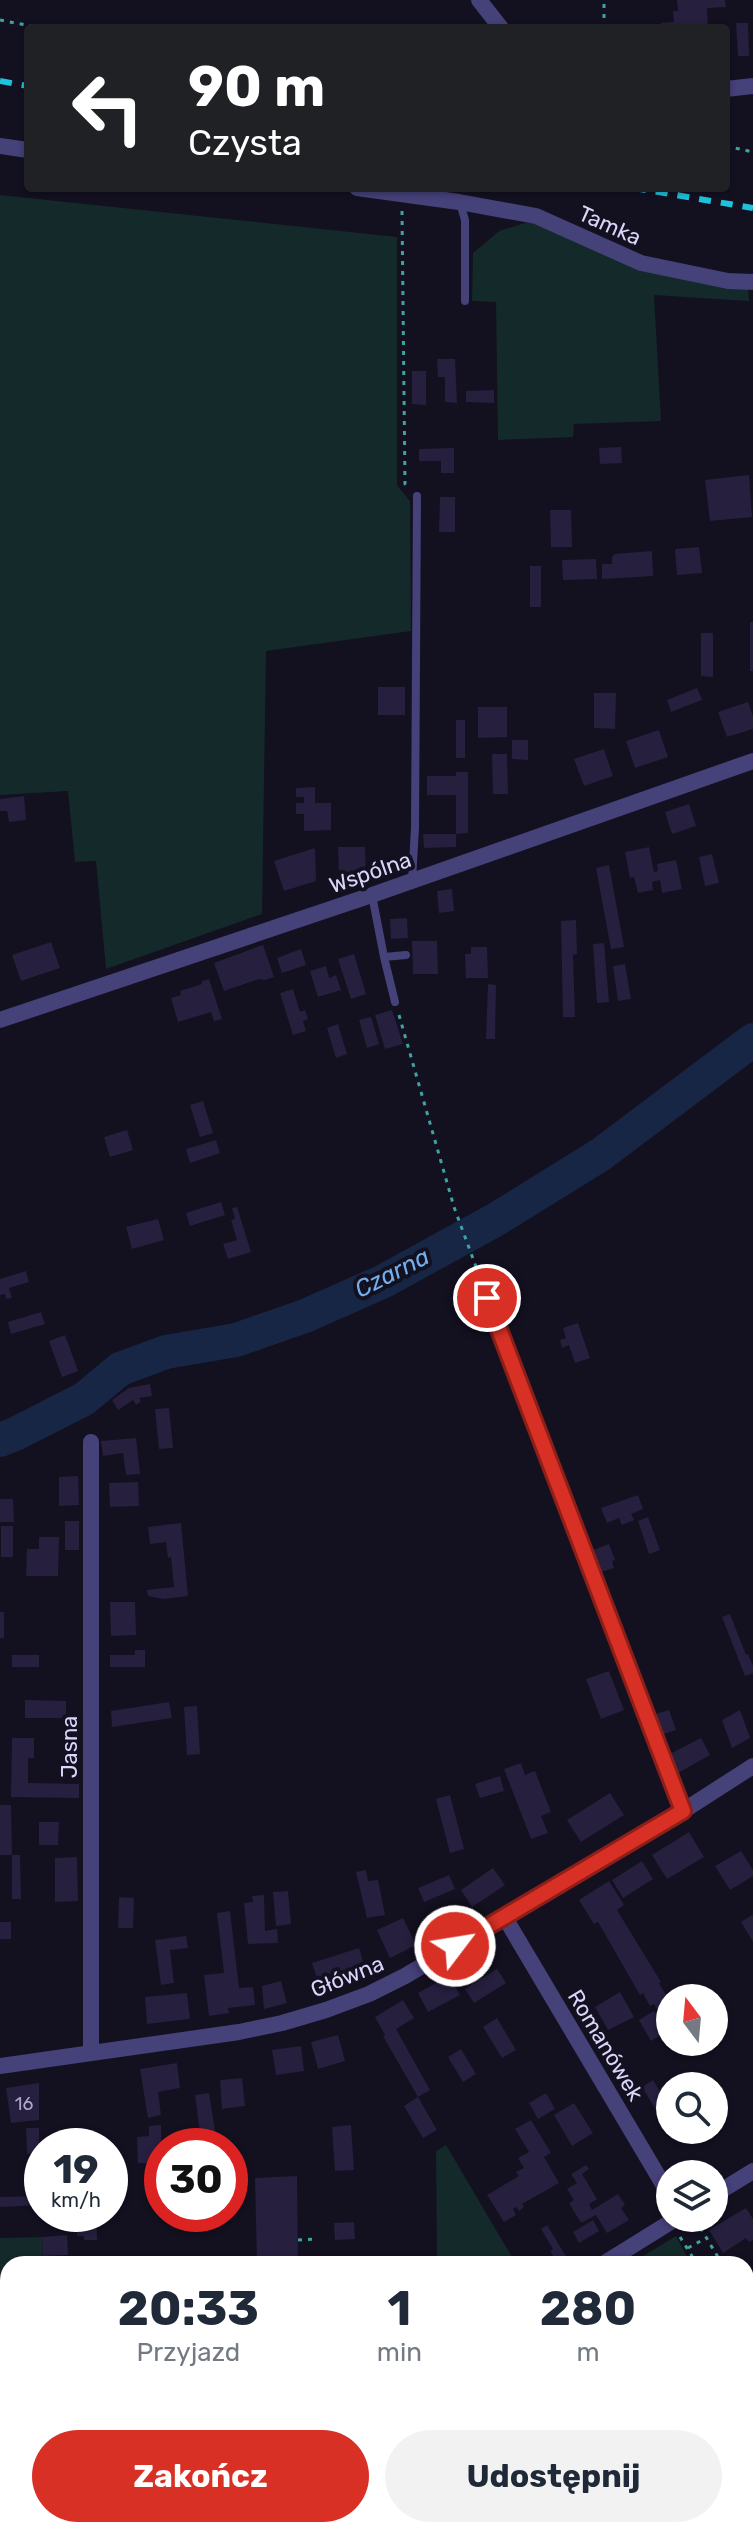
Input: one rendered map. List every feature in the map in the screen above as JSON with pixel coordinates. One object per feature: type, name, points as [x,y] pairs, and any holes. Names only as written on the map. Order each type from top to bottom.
[{"type":"street","points":[[479,0],[498,24]]},
{"type":"street","points":[[730,89],[753,86]]},
{"type":"street","points":[[0,146],[24,149]]},
{"type":"street","name":"Tamka","points":[[383,192],[536,216],[641,263],[728,281],[753,283]]},
{"type":"street","name":"Wspólna","points":[[0,1020],[372,895],[753,761]]},
{"type":"street","points":[[487,1298],[683,1811]]},
{"type":"street","name":"Jasna","points":[[91,1442],[91,2052]]},
{"type":"street","name":"Główna","points":[[0,2066],[239,2032],[282,2023],[369,1994],[405,1976],[683,1811],[753,1766]]},
{"type":"street","name":"Romanówek","points":[[504,1916],[656,2172]]},
{"type":"street","points":[[728,2186],[753,2171]]},
{"type":"street","points":[[616,2256],[656,2231]]},
{"type":"lane","points":[[459,202],[465,220],[465,301]]},
{"type":"lane","points":[[412,881],[417,496]]},
{"type":"lane","points":[[372,895],[395,1002]]},
{"type":"lane","points":[[384,957],[406,955]]},
{"type":"path","points":[[604,0],[604,24]]},
{"type":"path","points":[[0,20],[24,25]]},
{"type":"path","points":[[730,147],[753,152]]},
{"type":"path","points":[[402,195],[405,484],[417,496]]},
{"type":"path","points":[[395,1002],[454,1207],[487,1298]]},
{"type":"path","points":[[703,2232],[717,2256]]},
{"type":"path","points":[[688,2248],[706,2238]]},
{"type":"path","points":[[298,2240],[318,2239]]},
{"type":"green space","points":[[0,195],[397,237],[397,485],[410,501],[411,631],[266,651],[262,914],[106,969],[96,861],[75,862],[68,791],[0,795]]},
{"type":"green space","points":[[535,220],[640,268],[748,287],[749,301],[654,295],[661,421],[574,424],[573,437],[498,440],[496,302],[472,301],[473,253],[499,231]]},
{"type":"green space","points":[[446,2145],[511,2256],[437,2256],[436,2151]]},
{"type":"green space","points":[[676,2236],[687,2256],[643,2256]]},
{"type":"green space","points":[[42,2237],[43,2256],[0,2256],[0,2238]]},
{"type":"building","points":[[677,0],[725,0],[726,7],[707,8],[708,24],[661,24],[674,22],[673,11],[678,11]]},
{"type":"building","points":[[736,23],[748,23],[749,56],[738,56]]},
{"type":"building","points":[[437,359],[455,359],[457,403],[445,402],[445,377],[438,377]]},
{"type":"building","points":[[412,371],[426,371],[426,405],[412,404]]},
{"type":"building","points":[[494,390],[494,403],[466,402],[466,391]]},
{"type":"building","points":[[621,447],[622,463],[600,464],[599,448]]},
{"type":"building","points":[[454,448],[454,473],[441,473],[441,461],[419,461],[419,449]]},
{"type":"building","points":[[749,475],[752,517],[710,521],[705,480]]},
{"type":"building","points":[[440,497],[455,497],[455,532],[439,532]]},
{"type":"building","points":[[550,510],[571,510],[572,547],[551,547]]},
{"type":"building","points":[[699,547],[702,573],[677,575],[675,549]]},
{"type":"building","points":[[652,551],[653,576],[602,579],[602,564],[612,564],[615,554]]},
{"type":"building","points":[[596,559],[597,579],[563,580],[562,560]]},
{"type":"building","points":[[530,566],[541,566],[541,607],[530,607]]},
{"type":"building","points":[[750,622],[753,622],[753,671],[750,671]]},
{"type":"building","points":[[701,633],[713,633],[713,677],[701,676]]},
{"type":"building","points":[[378,687],[405,687],[405,715],[378,715]]},
{"type":"building","points":[[697,688],[702,700],[671,712],[667,700]]},
{"type":"building","points":[[594,693],[616,693],[615,729],[594,728]]},
{"type":"building","points":[[748,702],[753,729],[727,737],[718,712]]},
{"type":"building","points":[[478,707],[507,707],[507,737],[478,738]]},
{"type":"building","points":[[456,720],[465,720],[465,758],[456,758]]},
{"type":"building","points":[[659,730],[668,757],[635,768],[626,741]]},
{"type":"building","points":[[512,740],[528,740],[528,760],[512,759]]},
{"type":"building","points":[[604,749],[613,776],[584,786],[574,759]]},
{"type":"building","points":[[492,754],[507,754],[508,794],[493,794]]},
{"type":"building","points":[[456,772],[468,772],[468,833],[456,834],[456,795],[427,795],[427,776],[456,776]]},
{"type":"building","points":[[315,787],[315,803],[331,803],[331,830],[304,831],[304,814],[296,814],[296,803],[304,803],[304,797],[296,797],[296,788]]},
{"type":"building","points":[[24,796],[26,820],[9,822],[7,811],[0,811],[0,799]]},
{"type":"building","points":[[689,804],[696,826],[672,834],[665,812]]},
{"type":"building","points":[[423,834],[456,834],[456,847],[424,848]]},
{"type":"building","points":[[338,847],[365,847],[366,875],[339,875]]},
{"type":"building","points":[[649,847],[654,872],[658,871],[657,864],[676,860],[682,889],[662,893],[660,880],[652,882],[653,890],[638,893],[634,877],[630,878],[625,852]]},
{"type":"building","points":[[315,848],[316,881],[284,891],[274,861]]},
{"type":"building","points":[[712,854],[719,883],[705,886],[699,857]]},
{"type":"building","points":[[609,865],[624,947],[611,949],[596,868]]},
{"type":"building","points":[[452,889],[454,911],[439,913],[437,891]]},
{"type":"building","points":[[407,918],[408,938],[391,939],[390,919]]},
{"type":"building","points":[[576,920],[577,954],[573,955],[575,1017],[563,1017],[561,921]]},
{"type":"building","points":[[412,941],[437,941],[438,974],[413,974]]},
{"type":"building","points":[[51,942],[60,968],[21,981],[12,955]]},
{"type":"building","points":[[604,943],[609,1002],[597,1003],[593,944]]},
{"type":"building","points":[[263,945],[274,977],[224,991],[214,963]]},
{"type":"building","points":[[471,947],[487,947],[488,978],[466,978],[465,954],[471,954]]},
{"type":"building","points":[[301,949],[306,965],[282,973],[277,958]]},
{"type":"building","points":[[354,954],[366,994],[351,999],[338,959]]},
{"type":"building","points":[[625,964],[631,999],[618,1001],[613,966]]},
{"type":"building","points":[[326,966],[329,978],[336,975],[341,990],[318,997],[310,971]]},
{"type":"building","points":[[209,979],[222,1019],[214,1021],[211,1012],[178,1022],[171,998]]},
{"type":"building","points":[[488,984],[496,985],[495,1039],[486,1039]]},
{"type":"building","points":[[293,989],[300,1012],[305,1010],[308,1019],[303,1021],[306,1031],[293,1035],[280,993]]},
{"type":"building","points":[[392,1010],[403,1044],[385,1049],[375,1015]]},
{"type":"building","points":[[371,1017],[379,1044],[367,1048],[359,1020]]},
{"type":"building","points":[[338,1024],[347,1054],[336,1058],[327,1028]]},
{"type":"building","points":[[203,1101],[213,1133],[200,1137],[190,1105]]},
{"type":"building","points":[[127,1130],[133,1150],[110,1157],[104,1137]]},
{"type":"building","points":[[216,1140],[220,1153],[190,1163],[186,1149]]},
{"type":"building","points":[[221,1202],[225,1215],[190,1226],[186,1213]]},
{"type":"building","points":[[237,1207],[251,1252],[228,1259],[223,1244],[237,1240],[231,1220],[235,1219],[232,1208]]},
{"type":"building","points":[[158,1219],[164,1240],[132,1249],[126,1227]]},
{"type":"building","points":[[26,1271],[29,1282],[9,1288],[12,1298],[6,1299],[5,1294],[0,1295],[0,1279]]},
{"type":"building","points":[[41,1312],[45,1324],[11,1334],[8,1322]]},
{"type":"building","points":[[578,1323],[590,1358],[575,1363],[569,1345],[562,1348],[560,1340],[566,1338],[563,1328]]},
{"type":"building","points":[[65,1335],[78,1371],[62,1377],[49,1341]]},
{"type":"building","points":[[150,1384],[152,1396],[139,1398],[141,1402],[136,1405],[133,1400],[118,1410],[112,1400],[129,1388]]},
{"type":"building","points":[[169,1408],[173,1448],[159,1449],[155,1409]]},
{"type":"building","points":[[136,1438],[140,1474],[126,1475],[123,1453],[103,1456],[101,1441]]},
{"type":"building","points":[[78,1476],[79,1505],[59,1506],[59,1477]]},
{"type":"building","points":[[138,1482],[139,1506],[110,1507],[109,1483]]},
{"type":"building","points":[[638,1495],[643,1509],[631,1514],[634,1520],[622,1525],[619,1518],[607,1523],[601,1508]]},
{"type":"building","points":[[0,1499],[13,1499],[14,1522],[0,1522]]},
{"type":"building","points":[[648,1517],[660,1550],[649,1554],[638,1521]]},
{"type":"building","points":[[65,1521],[79,1521],[79,1550],[65,1550]]},
{"type":"building","points":[[181,1523],[188,1596],[163,1599],[148,1596],[147,1590],[174,1587],[166,1542],[150,1544],[148,1527]]},
{"type":"building","points":[[1,1526],[13,1526],[13,1557],[1,1557]]},
{"type":"building","points":[[39,1537],[59,1537],[58,1576],[26,1576],[27,1549],[39,1549]]},
{"type":"building","points":[[609,1544],[615,1560],[612,1561],[614,1568],[601,1572],[593,1550]]},
{"type":"building","points":[[110,1602],[135,1602],[136,1635],[111,1636]]},
{"type":"building","points":[[0,1612],[4,1612],[4,1638],[0,1638]]},
{"type":"building","points":[[730,1614],[753,1666],[753,1673],[745,1676],[722,1617]]},
{"type":"building","points":[[135,1650],[145,1650],[145,1667],[110,1667],[110,1655],[135,1655]]},
{"type":"building","points":[[12,1655],[39,1655],[39,1667],[12,1667]]},
{"type":"building","points":[[609,1671],[624,1710],[601,1719],[586,1679]]},
{"type":"building","points":[[25,1700],[66,1701],[66,1718],[25,1718]]},
{"type":"building","points":[[169,1702],[172,1718],[112,1727],[111,1711]]},
{"type":"building","points":[[197,1706],[200,1754],[187,1755],[184,1707]]},
{"type":"building","points":[[669,1710],[676,1730],[658,1736],[652,1715]]},
{"type":"building","points":[[740,1710],[750,1738],[732,1748],[722,1720]]},
{"type":"building","points":[[12,1738],[34,1738],[34,1758],[28,1758],[28,1783],[79,1784],[79,1798],[11,1797]]},
{"type":"building","points":[[701,1738],[710,1755],[678,1773],[668,1755]]},
{"type":"building","points":[[521,1763],[525,1775],[535,1771],[551,1812],[541,1816],[548,1833],[531,1839],[504,1769]]},
{"type":"building","points":[[500,1776],[504,1791],[480,1798],[475,1784]]},
{"type":"building","points":[[610,1793],[624,1815],[581,1842],[567,1820]]},
{"type":"building","points":[[450,1795],[464,1849],[450,1853],[436,1799]]},
{"type":"building","points":[[0,1805],[11,1805],[12,1855],[0,1855]]},
{"type":"building","points":[[39,1822],[59,1822],[58,1845],[39,1845]]},
{"type":"building","points":[[689,1832],[704,1857],[667,1879],[652,1855]]},
{"type":"building","points":[[741,1851],[753,1870],[753,1876],[730,1890],[715,1866]]},
{"type":"building","points":[[12,1855],[20,1855],[21,1899],[12,1899]]},
{"type":"building","points":[[77,1857],[78,1901],[55,1902],[55,1858]]},
{"type":"building","points":[[642,1861],[653,1879],[623,1898],[612,1880]]},
{"type":"building","points":[[493,1868],[505,1885],[472,1907],[461,1890]]},
{"type":"building","points":[[366,1870],[368,1881],[378,1880],[385,1915],[367,1918],[356,1872]]},
{"type":"building","points":[[449,1875],[455,1889],[424,1902],[418,1888]]},
{"type":"building","points":[[609,1881],[624,1905],[617,1910],[661,1982],[656,1984],[656,2008],[654,2004],[650,2006],[643,1993],[640,1995],[598,1922],[594,1924],[579,1900]]},
{"type":"building","points":[[288,1891],[291,1924],[276,1926],[273,1892]]},
{"type":"building","points":[[264,1895],[265,1931],[277,1929],[278,1943],[248,1944],[244,1903],[253,1902],[252,1896]]},
{"type":"building","points":[[119,1897],[134,1898],[133,1928],[118,1928]]},
{"type":"building","points":[[230,1911],[239,1988],[253,1987],[255,2005],[228,2008],[229,2013],[209,2016],[204,1975],[224,1973],[217,1913]]},
{"type":"building","points":[[753,1917],[753,1942],[741,1922]]},
{"type":"building","points":[[403,1918],[416,1945],[390,1958],[377,1930]]},
{"type":"building","points":[[0,1922],[11,1922],[11,1939],[0,1939]]},
{"type":"building","points":[[186,1936],[188,1948],[170,1950],[174,1983],[161,1985],[155,1940]]},
{"type":"building","points":[[359,1948],[366,1972],[320,1987],[312,1963]]},
{"type":"building","points":[[497,1969],[506,1983],[474,2003],[465,1989]]},
{"type":"building","points":[[449,1976],[460,1995],[428,2012],[418,1993]]},
{"type":"building","points":[[281,1981],[287,2003],[264,2009],[262,1986]]},
{"type":"building","points":[[620,1992],[634,2017],[608,2030],[595,2007]]},
{"type":"building","points":[[187,1993],[190,2019],[147,2024],[145,1997]]},
{"type":"building","points":[[403,2000],[414,2018],[396,2029],[430,2090],[418,2097],[375,2017]]},
{"type":"building","points":[[654,2011],[656,2038],[651,2041],[639,2020]]},
{"type":"building","points":[[497,2018],[516,2050],[502,2058],[483,2027]]},
{"type":"building","points":[[338,2035],[345,2061],[318,2069],[311,2042]]},
{"type":"building","points":[[301,2046],[304,2071],[276,2075],[272,2050]]},
{"type":"building","points":[[461,2049],[476,2074],[463,2082],[448,2057]]},
{"type":"building","points":[[177,2063],[180,2088],[158,2092],[161,2115],[148,2118],[140,2069]]},
{"type":"building","points":[[242,2078],[245,2106],[222,2109],[220,2080]]},
{"type":"building","points":[[653,2080],[656,2085],[656,2110],[642,2087]]},
{"type":"building","points":[[39,2083],[39,2120],[11,2123],[6,2088]]},
{"type":"building","points":[[209,2093],[215,2128],[199,2128],[195,2095]]},
{"type":"building","points":[[546,2093],[555,2109],[538,2119],[529,2103]]},
{"type":"building","points":[[418,2097],[437,2130],[423,2138],[404,2106]]},
{"type":"building","points":[[574,2103],[593,2133],[572,2146],[554,2115]]},
{"type":"building","points":[[531,2120],[551,2153],[544,2157],[559,2183],[522,2204],[524,2207],[519,2211],[516,2207],[513,2209],[516,2215],[504,2222],[487,2195],[519,2176],[516,2172],[524,2168],[518,2158],[529,2152],[515,2129]]},
{"type":"building","points":[[351,2125],[354,2170],[335,2171],[332,2127]]},
{"type":"building","points":[[144,2136],[144,2163],[138,2163],[137,2137]]},
{"type":"building","points":[[586,2165],[589,2169],[582,2174],[597,2199],[589,2204],[592,2210],[618,2194],[625,2205],[621,2208],[629,2220],[607,2233],[596,2215],[581,2223],[569,2203],[574,2200],[567,2189],[577,2183],[571,2174]]},
{"type":"building","points":[[297,2176],[298,2256],[257,2256],[255,2178]]},
{"type":"building","points":[[24,2196],[24,2206],[0,2207],[0,2197]]},
{"type":"building","points":[[746,2208],[753,2219],[753,2240],[749,2242],[746,2238],[723,2253],[710,2232],[728,2232],[728,2219]]},
{"type":"building","points":[[593,2220],[599,2231],[579,2243],[573,2232]]},
{"type":"building","points":[[354,2222],[355,2239],[335,2240],[334,2223]]},
{"type":"building","points":[[547,2225],[566,2256],[553,2256],[550,2251],[553,2249],[541,2229]]},
{"type":"building","points":[[77,2232],[97,2232],[97,2240],[84,2240],[84,2236],[77,2236]]},
{"type":"building","points":[[67,2235],[68,2255],[43,2256],[42,2237]]},
{"type":"waterway","name":"Czarna","points":[[0,1440],[84,1399],[120,1369],[166,1352],[236,1340],[305,1316],[384,1281],[495,1220],[600,1155],[753,1040]]},
{"type":"railway","points":[[0,81],[24,85]]},
{"type":"railway","points":[[658,192],[753,208]]},
{"type":"route","points":[[455,1946],[683,1811],[487,1298]]}]
